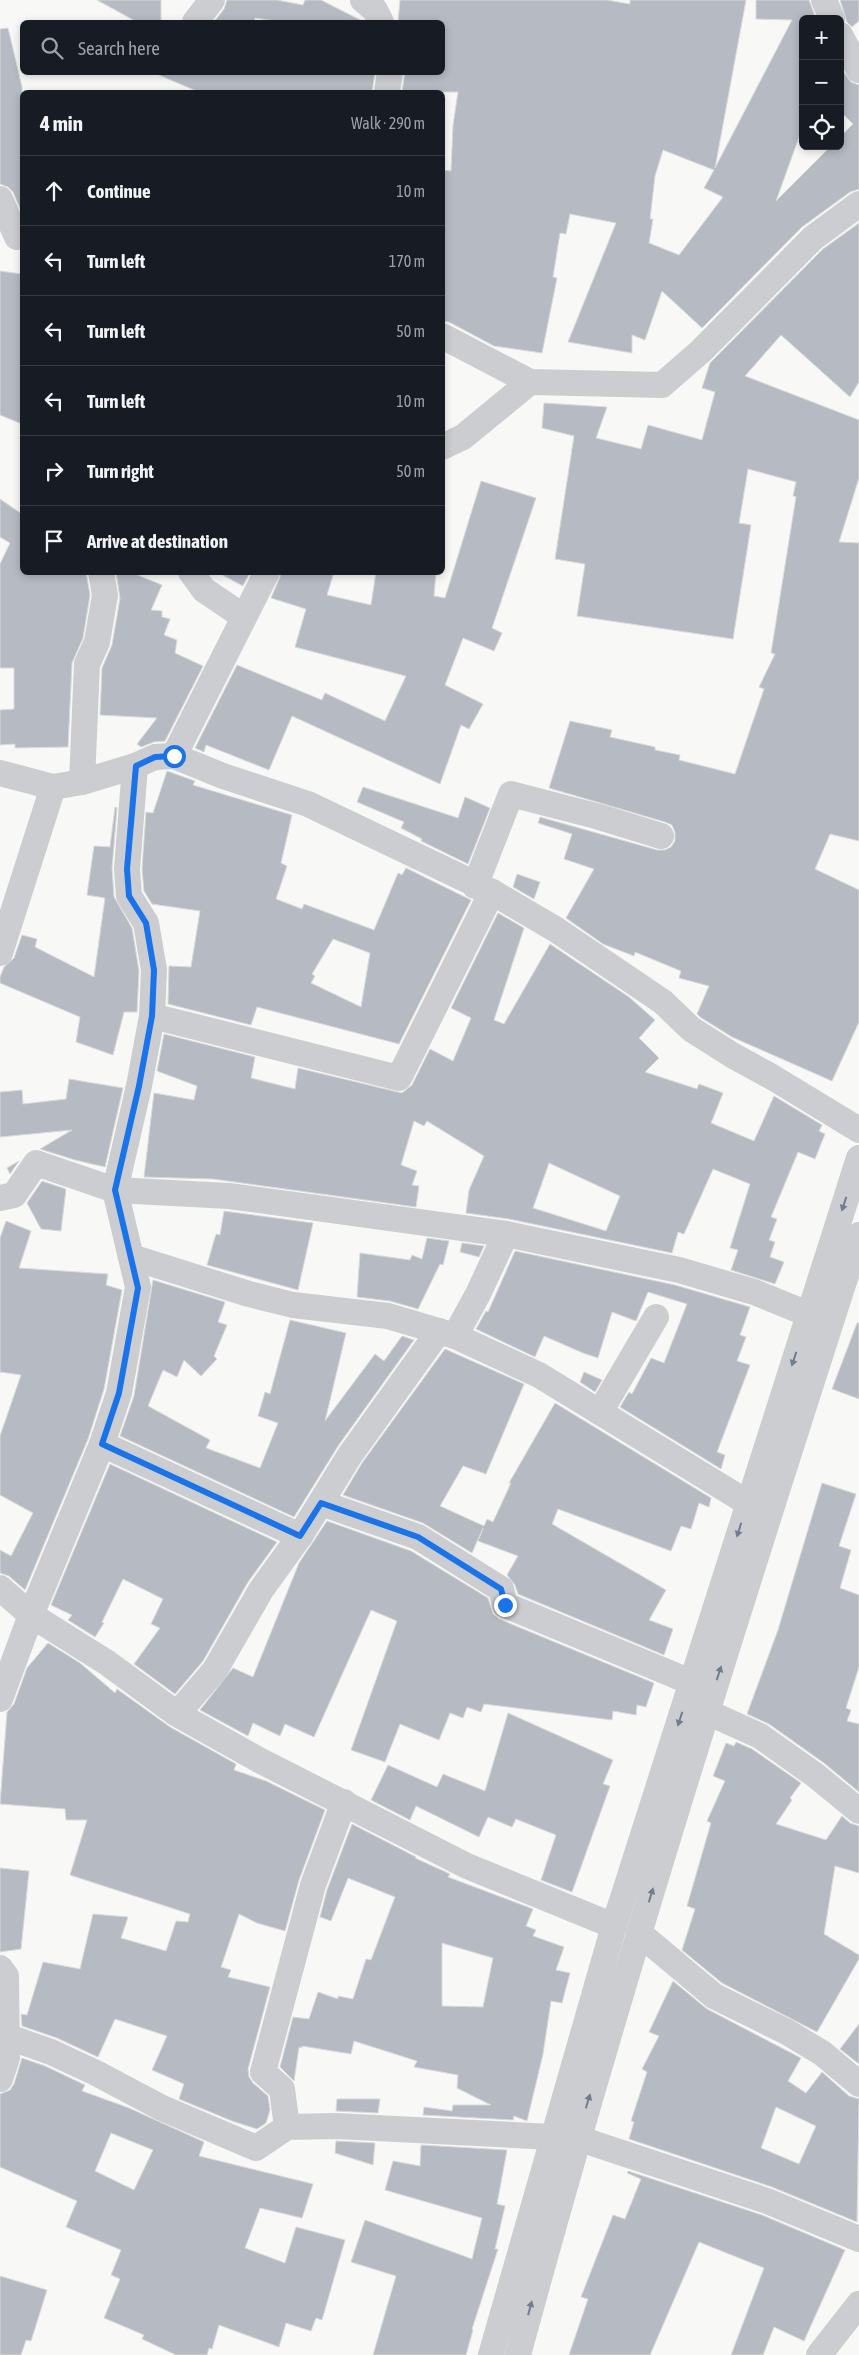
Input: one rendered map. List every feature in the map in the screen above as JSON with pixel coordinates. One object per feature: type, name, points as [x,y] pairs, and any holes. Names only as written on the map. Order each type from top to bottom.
[{"type":"street","points":[[197,20],[212,0]]},
{"type":"street","points":[[363,0],[375,10],[379,20]]},
{"type":"street","points":[[824,0],[830,15]]},
{"type":"street","points":[[844,42],[859,70]]},
{"type":"street","points":[[387,90],[390,75]]},
{"type":"street","points":[[0,199],[13,239]]},
{"type":"street","points":[[445,338],[530,382],[662,384],[701,351],[813,238],[859,204]]},
{"type":"street","points":[[445,445],[463,437],[530,382]]},
{"type":"street","points":[[82,782],[87,664],[97,642],[105,595],[102,575]]},
{"type":"street","points":[[194,575],[204,590],[244,617]]},
{"type":"street","points":[[174,756],[265,575]]},
{"type":"street","points":[[0,773],[53,787],[82,782],[136,766],[155,757],[174,756],[223,776],[316,808],[483,889],[555,929],[663,1002],[692,1029],[732,1055],[772,1076],[859,1130]]},
{"type":"street","points":[[0,1699],[31,1615],[102,1444],[119,1393],[138,1288],[115,1190],[139,1086],[152,1016],[154,970],[146,923],[129,896],[127,869],[136,766]]},
{"type":"street","points":[[0,953],[53,787]]},
{"type":"street","points":[[152,1016],[399,1078],[483,889],[511,794],[596,816],[661,836]]},
{"type":"street","points":[[518,2355],[565,2138],[614,1926],[859,1158]]},
{"type":"street","points":[[0,1198],[14,1195],[36,1163],[115,1190],[230,1196],[506,1234],[679,1270],[754,1292],[808,1314]]},
{"type":"street","points":[[176,1714],[215,1670],[261,1590],[300,1536],[350,1455],[478,1294],[506,1234]]},
{"type":"street","points":[[491,2355],[565,2138],[639,1934],[707,1712],[859,1235]]},
{"type":"street","points":[[131,1256],[249,1294],[293,1305],[388,1316],[447,1333],[539,1375],[748,1503]]},
{"type":"street","points":[[600,1412],[656,1317]]},
{"type":"street","points":[[102,1444],[300,1536]]},
{"type":"street","points":[[321,1503],[418,1537],[501,1589],[505,1605],[692,1682]]},
{"type":"street","points":[[0,1588],[31,1615],[106,1662],[176,1714],[258,1760],[467,1866],[614,1926]]},
{"type":"street","points":[[707,1712],[760,1736],[816,1775],[859,1811]]},
{"type":"street","points":[[287,2127],[282,2089],[263,2072],[313,1885],[344,1802]]},
{"type":"street","points":[[639,1934],[714,1996],[787,2032],[822,2053],[859,2084]]},
{"type":"street","points":[[0,1968],[6,1976],[4,2036],[7,2058],[0,2079]]},
{"type":"street","points":[[4,2036],[60,2056],[96,2072],[162,2108],[256,2148],[287,2127],[336,2126],[565,2138],[767,2201],[859,2239]]},
{"type":"street","points":[[819,2355],[859,2304]]},
{"type":"building","points":[[97,0],[161,0],[161,20],[133,20]]},
{"type":"building","points":[[227,0],[277,0],[303,5],[305,0],[321,0],[360,20],[269,20],[255,18],[254,20],[216,20],[224,9]]},
{"type":"building","points":[[400,0],[607,0],[630,4],[630,0],[746,0],[715,168],[792,20],[756,19],[756,0],[809,0],[815,15],[799,15],[799,137],[776,201],[827,150],[844,150],[844,133],[853,124],[844,115],[844,72],[851,82],[859,85],[859,189],[850,192],[802,227],[702,328],[662,291],[645,340],[632,335],[632,353],[568,342],[616,223],[570,214],[566,234],[560,233],[553,277],[557,278],[542,353],[494,346],[445,321],[445,170],[451,171],[453,125],[458,92],[445,92],[445,90],[402,90],[405,75],[445,75],[445,20],[398,20]],"holes":[[[663,150],[714,170],[704,188],[723,197],[679,255],[649,243],[653,219],[650,219],[655,176]]]},
{"type":"building","points":[[840,0],[859,0],[859,21],[852,27],[847,22]]},
{"type":"building","points":[[8,28],[22,87],[22,90],[20,90],[20,208],[13,192],[8,187],[0,184],[0,29]]},
{"type":"building","points":[[159,75],[375,75],[372,90],[194,90]]},
{"type":"building","points":[[859,223],[859,382],[850,397],[781,335],[745,376],[859,420],[859,478],[839,542],[859,543],[859,841],[830,834],[815,869],[859,890],[859,1022],[832,1081],[732,1037],[700,1017],[697,1014],[709,986],[679,978],[681,971],[635,952],[634,956],[603,944],[566,918],[594,869],[564,859],[572,834],[538,823],[540,817],[657,850],[665,850],[671,847],[675,841],[675,832],[672,825],[665,822],[549,788],[570,721],[612,730],[610,737],[655,747],[655,750],[680,755],[679,760],[735,774],[764,689],[759,687],[775,654],[771,653],[796,497],[793,496],[796,482],[748,469],[739,523],[751,525],[733,639],[577,616],[585,564],[555,559],[574,436],[542,428],[544,403],[607,407],[596,438],[641,449],[648,425],[702,440],[715,392],[702,388],[710,363],[823,249]]},
{"type":"building","points":[[0,271],[20,274],[20,423],[0,415]]},
{"type":"building","points":[[481,481],[536,498],[492,628],[502,633],[494,651],[463,638],[445,685],[483,704],[469,729],[461,725],[440,784],[292,716],[269,770],[206,745],[204,752],[195,748],[237,665],[322,700],[325,693],[385,721],[406,676],[295,647],[306,609],[271,598],[281,575],[333,575],[327,595],[371,605],[376,575],[436,575],[434,596],[445,598]]},
{"type":"building","points":[[0,499],[20,513],[20,575],[87,575],[90,595],[83,638],[72,663],[68,747],[15,748],[15,744],[0,745],[0,710],[14,709],[14,668],[0,668],[0,564],[10,543],[0,537]]},
{"type":"building","points":[[116,575],[137,575],[162,585],[151,610],[162,611],[162,617],[170,619],[164,635],[177,640],[175,653],[203,666],[165,741],[154,742],[141,747],[137,744],[157,718],[100,715],[102,668],[112,645],[120,598]]},
{"type":"building","points":[[223,575],[248,575],[243,586]]},
{"type":"building","points":[[167,771],[195,781],[193,785],[292,815],[281,863],[287,866],[276,899],[302,909],[304,904],[374,930],[398,873],[402,875],[406,868],[471,900],[399,1044],[257,1007],[251,1025],[168,1004],[169,966],[191,967],[200,911],[152,904],[144,891],[142,869],[146,812],[153,813]],"holes":[[[333,939],[370,953],[361,1007],[311,983],[315,976],[312,974]]]},
{"type":"building","points":[[363,787],[458,818],[465,797],[490,808],[468,864],[421,841],[422,839],[401,828],[404,822],[357,802]]},
{"type":"building","points":[[115,807],[117,808],[112,868],[114,897],[132,928],[139,971],[137,1012],[124,1012],[113,1055],[76,1042],[80,1017],[0,983],[0,977],[4,967],[14,958],[22,935],[37,939],[35,947],[94,977],[105,898],[87,895],[94,846],[110,847]]},
{"type":"building","points":[[517,874],[540,882],[534,899],[513,887]]},
{"type":"building","points":[[498,913],[524,928],[494,1020],[504,1024],[550,944],[629,997],[655,1020],[639,1038],[659,1058],[645,1072],[697,1089],[699,1084],[723,1093],[711,1123],[754,1141],[774,1096],[822,1125],[819,1131],[825,1134],[815,1159],[798,1152],[771,1217],[777,1219],[769,1240],[775,1242],[770,1257],[784,1262],[775,1284],[731,1270],[738,1250],[730,1248],[750,1184],[713,1169],[684,1234],[678,1232],[672,1253],[509,1219],[466,1213],[469,1190],[484,1156],[427,1121],[424,1126],[414,1121],[401,1165],[417,1171],[412,1185],[419,1186],[416,1207],[213,1179],[144,1177],[154,1093],[194,1100],[197,1086],[157,1071],[164,1034],[255,1057],[251,1078],[295,1089],[298,1068],[402,1093],[412,1085],[430,1049],[453,1061],[471,1018],[451,1008]],"holes":[[[549,1163],[620,1196],[606,1231],[533,1208]]]},
{"type":"building","points":[[69,1079],[123,1088],[105,1167],[40,1149],[72,1130],[0,1137],[0,1092],[22,1090],[23,1104],[66,1099]]},
{"type":"building","points":[[19,1161],[10,1174],[7,1168]]},
{"type":"building","points":[[42,1181],[66,1189],[61,1231],[41,1229],[27,1203]]},
{"type":"building","points":[[224,1211],[313,1223],[298,1290],[207,1265],[216,1234],[220,1235]]},
{"type":"building","points":[[6,1221],[31,1231],[19,1268],[108,1274],[106,1285],[122,1290],[104,1389],[88,1439],[25,1590],[9,1576],[0,1573],[0,1550],[11,1556],[33,1513],[0,1495],[0,1436],[21,1375],[0,1372],[0,1238]]},
{"type":"building","points":[[427,1238],[449,1241],[443,1265],[440,1264],[418,1309],[390,1301],[357,1297],[360,1253],[410,1260],[412,1255],[422,1259]]},
{"type":"building","points":[[462,1243],[484,1246],[479,1257],[460,1252]]},
{"type":"building","points":[[515,1251],[675,1285],[750,1307],[740,1335],[746,1337],[737,1361],[750,1365],[717,1452],[725,1455],[721,1469],[620,1407],[629,1392],[632,1394],[651,1358],[664,1363],[687,1304],[648,1292],[636,1321],[612,1312],[598,1358],[544,1336],[535,1357],[476,1329],[486,1311],[488,1312]]},
{"type":"building","points":[[153,1280],[225,1302],[218,1322],[227,1325],[214,1356],[217,1359],[201,1376],[184,1360],[177,1377],[163,1370],[148,1406],[210,1440],[206,1448],[260,1468],[278,1423],[258,1416],[265,1392],[270,1394],[290,1320],[346,1333],[325,1421],[375,1354],[384,1361],[402,1336],[414,1340],[338,1446],[294,1517],[120,1436],[134,1396]]},
{"type":"building","points":[[857,1323],[859,1323],[859,1399],[832,1389]]},
{"type":"building","points":[[445,1349],[524,1384],[486,1474],[463,1466],[440,1506],[484,1526],[487,1519],[493,1522],[511,1483],[509,1483],[555,1403],[711,1498],[709,1507],[699,1503],[691,1529],[681,1526],[671,1551],[558,1509],[552,1524],[666,1590],[649,1620],[673,1629],[664,1655],[518,1594],[515,1585],[507,1575],[518,1556],[478,1541],[483,1528],[472,1553],[423,1523],[343,1495],[362,1463]]},
{"type":"building","points":[[584,1372],[602,1380],[595,1392],[580,1382]]},
{"type":"building","points":[[110,1464],[277,1542],[248,1582],[203,1661],[175,1694],[134,1664],[160,1628],[151,1624],[163,1599],[123,1579],[102,1622],[104,1623],[95,1637],[68,1620],[72,1615],[51,1605]]},
{"type":"building","points":[[822,1483],[856,1494],[839,1546],[851,1550],[840,1588],[859,1595],[859,1667],[846,1708],[851,1710],[847,1721],[859,1724],[859,1792],[824,1763],[769,1724],[747,1714],[778,1630]]},
{"type":"building","points":[[327,1521],[411,1551],[488,1598],[493,1614],[499,1619],[654,1683],[646,1707],[637,1705],[636,1715],[613,1711],[612,1720],[484,1704],[481,1712],[467,1707],[463,1718],[450,1713],[439,1740],[400,1724],[385,1762],[351,1750],[397,1621],[371,1610],[314,1737],[285,1724],[280,1736],[253,1723],[248,1736],[200,1710],[233,1668],[253,1677],[299,1563]]},
{"type":"building","points":[[48,1643],[80,1663],[115,1693],[117,1689],[170,1727],[236,1764],[234,1770],[266,1781],[325,1810],[299,1880],[285,1931],[257,1923],[239,1914],[221,1967],[231,1970],[228,1977],[270,1987],[248,2069],[249,2077],[253,2083],[268,2096],[270,2110],[266,2123],[257,2129],[232,2121],[179,2099],[184,2084],[152,2070],[167,2036],[115,2019],[98,2057],[57,2038],[22,2026],[21,2014],[27,2015],[43,1962],[80,1969],[93,1914],[128,1917],[121,1938],[166,1951],[176,1921],[188,1922],[190,1914],[70,1875],[87,1820],[66,1820],[65,1809],[0,1804],[7,1712],[14,1704],[27,1668]]},
{"type":"building","points":[[508,1713],[613,1760],[603,1784],[610,1786],[572,1892],[541,1880],[556,1835],[516,1819],[512,1827],[488,1817],[479,1837],[416,1806],[410,1820],[371,1800],[388,1765],[437,1787],[443,1774],[485,1791]]},
{"type":"building","points":[[736,1742],[752,1749],[801,1783],[790,1798],[792,1800],[776,1824],[826,1840],[842,1816],[850,1823],[859,1826],[859,1873],[835,1866],[824,1934],[859,1955],[859,1959],[817,2032],[722,1983],[682,1950],[695,1909],[687,1906],[711,1823],[707,1821],[725,1781],[713,1776],[726,1743],[734,1746]]},
{"type":"building","points":[[352,1824],[415,1858],[450,1874],[448,1877],[533,1909],[526,1926],[536,1930],[533,1936],[564,1947],[556,1970],[570,1973],[562,2003],[551,2001],[543,2054],[527,2121],[514,2116],[513,2120],[423,2115],[424,2107],[452,2111],[453,2105],[491,2105],[457,2088],[458,2075],[414,2067],[417,2061],[354,2041],[351,2054],[299,2047],[294,2081],[280,2067],[293,2017],[309,2019],[318,1992],[338,1999],[338,1996],[353,1999],[366,1959],[371,1960],[395,1897],[348,1878],[331,1921],[320,1917],[327,1890]],"holes":[[[442,1943],[493,1958],[483,2007],[442,2006]]]},
{"type":"building","points":[[0,1868],[29,1871],[21,1949],[0,1952]]},
{"type":"building","points":[[673,1981],[707,2009],[801,2058],[788,2081],[806,2093],[822,2072],[849,2096],[859,2099],[857,2222],[772,2187],[629,2139],[634,2122],[631,2121],[647,2072],[642,2069],[659,2036],[649,2032]],"holes":[[[776,2107],[816,2126],[799,2164],[761,2148]]]},
{"type":"building","points":[[859,2024],[859,2064],[840,2049]]},
{"type":"building","points":[[22,2058],[45,2066],[85,2085],[82,2091],[129,2108],[204,2142],[199,2156],[313,2184],[302,2218],[260,2208],[245,2248],[285,2263],[296,2227],[345,2240],[322,2320],[316,2318],[311,2331],[286,2323],[279,2347],[219,2325],[212,2349],[209,2348],[207,2355],[176,2355],[142,2339],[144,2335],[104,2318],[120,2279],[111,2275],[121,2250],[66,2227],[77,2201],[0,2167],[0,2094],[10,2090],[14,2084]],"holes":[[[111,2133],[153,2150],[134,2190],[95,2171]]]},
{"type":"building","points":[[337,2099],[380,2099],[378,2113],[336,2111]]},
{"type":"building","points":[[336,2141],[375,2143],[373,2165],[335,2153]]},
{"type":"building","points":[[421,2145],[507,2150],[497,2204],[505,2206],[495,2249],[498,2249],[472,2329],[466,2355],[373,2355],[396,2276],[351,2262],[365,2220],[472,2259],[482,2218],[385,2190],[393,2161],[420,2166]]},
{"type":"building","points":[[628,2171],[762,2215],[845,2250],[804,2341],[774,2327],[763,2355],[731,2355],[764,2268],[699,2242],[650,2355],[569,2355],[588,2299],[581,2297],[613,2215],[625,2219],[641,2179],[627,2173]]},
{"type":"building","points":[[0,2276],[47,2290],[31,2341],[26,2340],[21,2355],[0,2355]]},
{"type":"route","points":[[174,756],[155,757],[136,766],[127,869],[129,896],[146,923],[154,970],[152,1016],[139,1086],[115,1190],[138,1288],[119,1393],[102,1444],[300,1536],[321,1503],[396,1531],[418,1537],[501,1589],[505,1605]]}]
